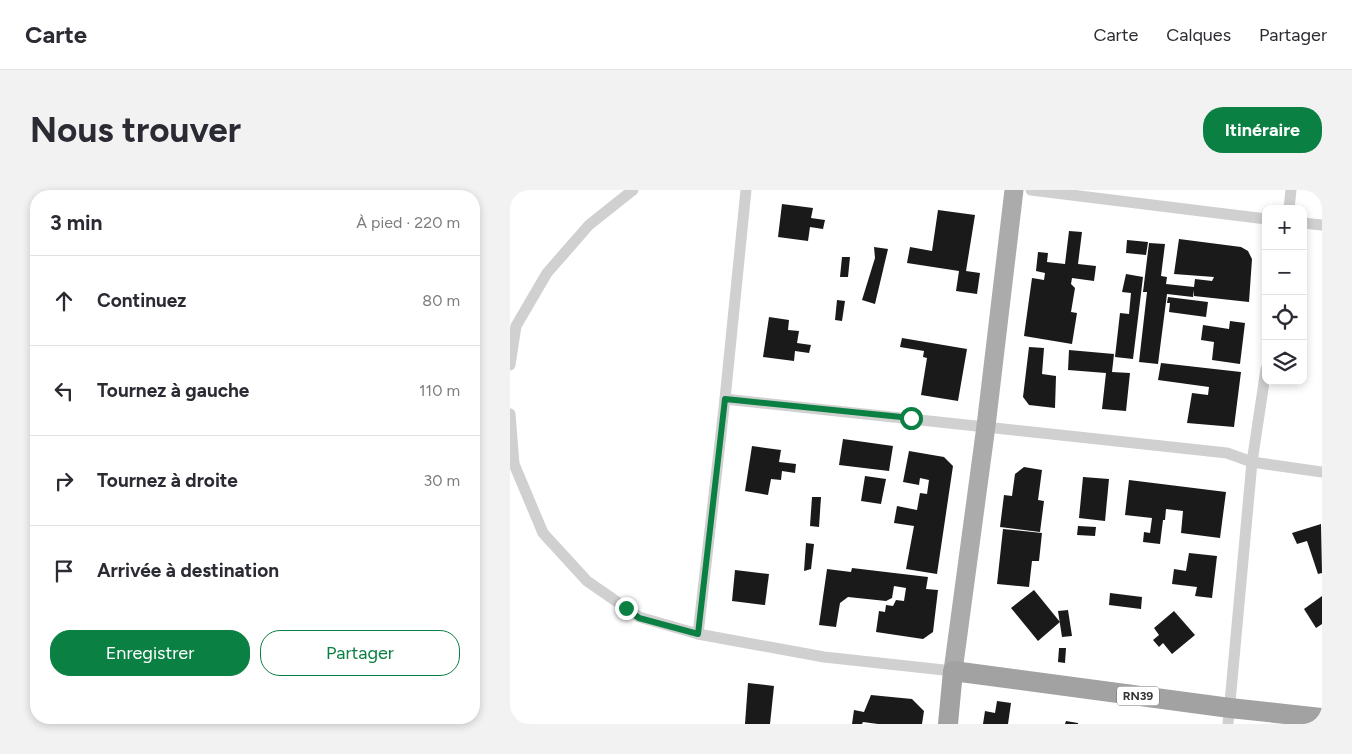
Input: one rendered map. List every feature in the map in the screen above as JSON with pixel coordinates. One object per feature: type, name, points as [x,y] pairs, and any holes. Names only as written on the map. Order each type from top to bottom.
[{"type":"highway","name":"RN39","points":[[953,671],[1229,716],[1322,718]]},
{"type":"highway","points":[[948,724],[953,671]]},
{"type":"main road","points":[[953,671],[986,426],[1014,190]]},
{"type":"street","points":[[510,365],[516,326],[547,273],[589,224],[634,190]]},
{"type":"street","points":[[698,634],[725,399],[746,190]]},
{"type":"street","points":[[1031,190],[1262,219]]},
{"type":"street","points":[[1289,205],[1291,190]]},
{"type":"street","points":[[1307,223],[1322,225]]},
{"type":"street","points":[[1229,716],[1252,462],[1264,385]]},
{"type":"street","points":[[725,399],[1227,453],[1252,462],[1322,472]]},
{"type":"street","points":[[510,414],[514,464],[543,533],[587,582],[639,618],[698,634],[824,657],[953,671]]},
{"type":"building","points":[[782,204],[813,208],[811,218],[825,220],[823,229],[810,227],[808,241],[778,237]]},
{"type":"building","points":[[938,210],[975,215],[966,271],[980,273],[977,294],[956,291],[959,271],[907,263],[910,247],[932,251]]},
{"type":"building","points":[[1069,231],[1082,232],[1078,264],[1096,266],[1094,281],[1072,278],[1071,284],[1075,288],[1071,312],[1077,313],[1072,344],[1024,336],[1032,278],[1044,280],[1045,273],[1036,271],[1038,252],[1048,253],[1047,262],[1065,264]]},
{"type":"building","points":[[1179,239],[1241,247],[1248,251],[1252,259],[1249,302],[1194,296],[1194,290],[1193,297],[1167,294],[1158,364],[1139,362],[1147,292],[1143,292],[1149,243],[1165,244],[1161,276],[1167,277],[1166,284],[1194,287],[1195,279],[1212,281],[1214,277],[1174,274]]},
{"type":"building","points":[[1127,240],[1148,242],[1146,255],[1126,253]]},
{"type":"building","points":[[874,247],[888,249],[875,304],[862,300],[875,258]]},
{"type":"building","points":[[842,257],[850,257],[848,277],[840,277]]},
{"type":"building","points":[[1126,274],[1143,277],[1133,359],[1115,357],[1120,313],[1129,314],[1131,293],[1122,292]]},
{"type":"building","points":[[1168,297],[1208,302],[1206,317],[1169,312],[1170,303],[1167,303]]},
{"type":"building","points":[[837,300],[845,301],[842,321],[835,320]]},
{"type":"building","points":[[769,317],[789,320],[788,330],[799,331],[797,343],[811,345],[809,353],[795,351],[794,361],[763,357]]},
{"type":"building","points":[[1230,321],[1245,323],[1240,364],[1212,360],[1214,342],[1201,340],[1203,325],[1229,329]]},
{"type":"building","points":[[902,338],[967,349],[958,401],[921,395],[927,358],[923,357],[924,351],[900,347]]},
{"type":"building","points":[[1029,347],[1044,348],[1042,374],[1056,376],[1055,408],[1029,405],[1023,397]]},
{"type":"building","points":[[1069,350],[1114,354],[1112,372],[1130,373],[1126,411],[1102,409],[1106,373],[1068,370]]},
{"type":"building","points":[[1161,363],[1241,372],[1234,427],[1187,423],[1192,393],[1208,395],[1209,387],[1158,380]]},
{"type":"building","points":[[843,439],[893,446],[889,471],[839,465]]},
{"type":"building","points":[[752,446],[781,450],[779,462],[796,464],[795,473],[782,471],[781,480],[771,479],[768,495],[745,491]]},
{"type":"building","points":[[909,451],[944,457],[953,466],[937,574],[906,569],[914,526],[894,523],[897,506],[917,510],[920,493],[927,494],[929,480],[920,478],[919,485],[903,482]]},
{"type":"building","points":[[1024,467],[1042,470],[1038,500],[1044,501],[1040,532],[1000,527],[1004,495],[1012,496],[1015,474]]},
{"type":"building","points":[[865,476],[886,479],[881,504],[861,501]]},
{"type":"building","points":[[1083,477],[1109,479],[1105,521],[1079,518]]},
{"type":"building","points":[[1129,480],[1226,492],[1220,538],[1181,533],[1183,511],[1166,509],[1160,544],[1143,542],[1144,532],[1150,533],[1152,518],[1125,515]]},
{"type":"building","points":[[812,497],[821,497],[819,527],[810,526]]},
{"type":"building","points":[[1321,524],[1322,573],[1318,574],[1307,541],[1297,544],[1292,533]]},
{"type":"building","points":[[1078,526],[1096,527],[1095,536],[1077,535]]},
{"type":"building","points":[[1003,529],[1042,533],[1039,561],[1032,561],[1029,587],[997,584]]},
{"type":"building","points":[[806,543],[814,544],[811,569],[804,571]]},
{"type":"building","points":[[1189,553],[1217,556],[1212,598],[1195,596],[1197,587],[1172,584],[1174,569],[1186,571]]},
{"type":"building","points":[[852,568],[928,577],[926,589],[938,590],[933,632],[923,639],[876,632],[879,611],[885,612],[886,605],[893,606],[896,600],[904,601],[906,588],[894,586],[892,598],[886,601],[848,597],[840,603],[836,627],[819,625],[827,569],[851,572]]},
{"type":"building","points":[[735,570],[769,574],[765,605],[732,601]]},
{"type":"building","points":[[1034,590],[1060,622],[1038,641],[1011,608]]},
{"type":"building","points":[[1110,593],[1142,597],[1141,609],[1109,605]]},
{"type":"building","points":[[1322,596],[1322,624],[1316,628],[1304,609]]},
{"type":"building","points":[[1068,610],[1072,636],[1062,637],[1058,611]]},
{"type":"building","points":[[1174,611],[1195,635],[1172,654],[1163,643],[1159,647],[1153,640],[1159,635],[1154,628]]},
{"type":"building","points":[[1059,648],[1066,648],[1065,663],[1058,662]]},
{"type":"building","points":[[748,683],[774,686],[770,724],[745,724]]},
{"type":"building","points":[[871,695],[912,699],[924,711],[922,724],[863,722],[862,724],[852,724],[854,710],[864,712]]},
{"type":"building","points":[[997,701],[1011,703],[1008,724],[983,724],[985,711],[995,713]]},
{"type":"building","points":[[1066,721],[1078,723],[1078,724],[1065,724]]},
{"type":"route","points":[[626,608],[639,618],[698,634],[725,399],[911,418]]}]
